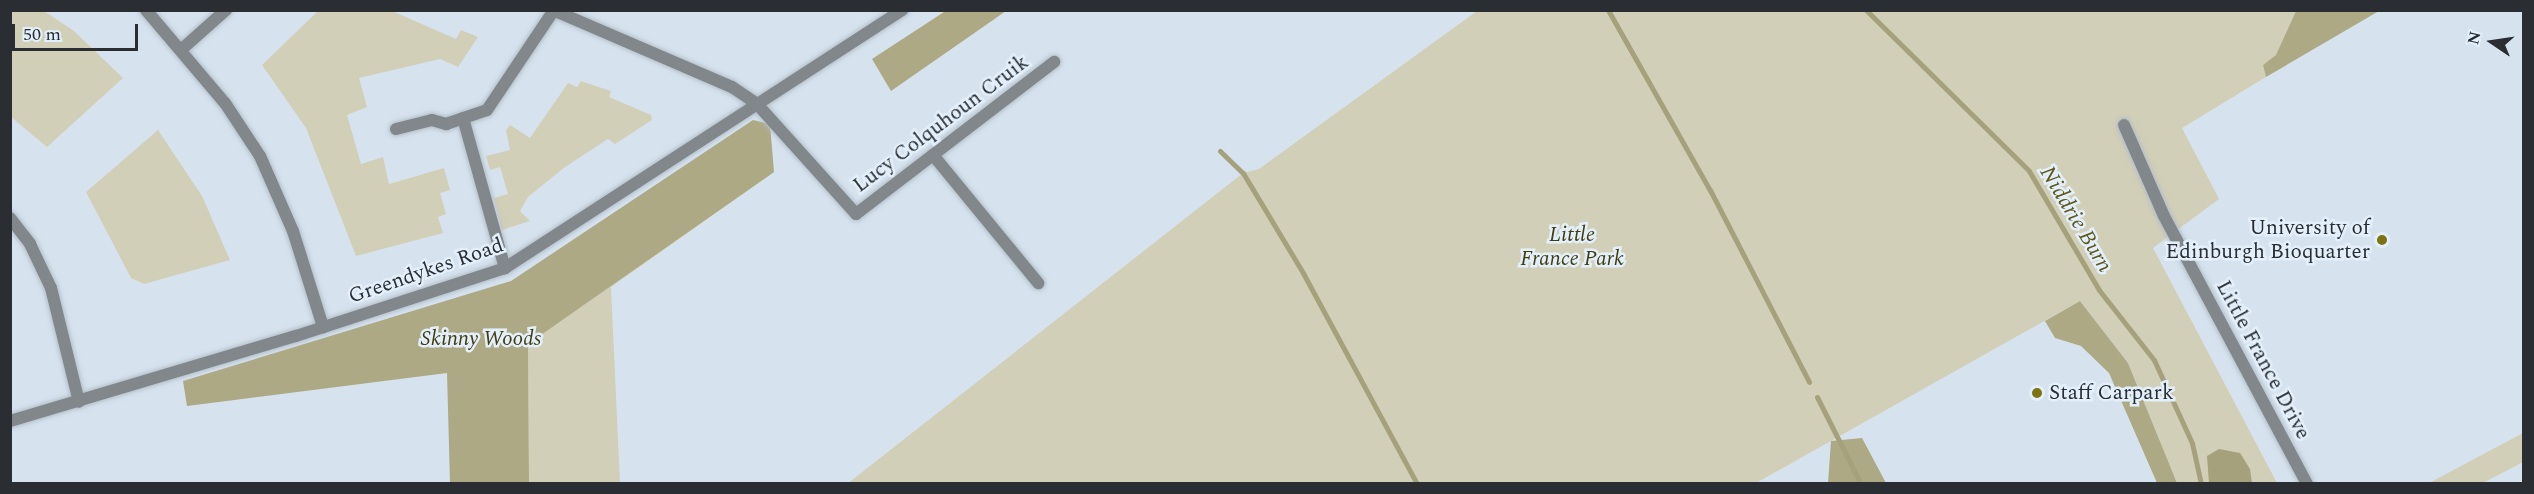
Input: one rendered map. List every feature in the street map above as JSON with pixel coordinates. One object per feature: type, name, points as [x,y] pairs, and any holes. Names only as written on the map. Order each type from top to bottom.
[{"type":"street","points":[[146,10],[182,49],[225,103],[260,156],[293,231],[323,327]]},
{"type":"street","points":[[182,49],[226,10]]},
{"type":"street","name":"Greendykes Road","points":[[10,421],[323,327],[505,268],[903,10]]},
{"type":"street","points":[[396,129],[432,120],[446,124],[487,110],[554,11],[732,87],[757,104]]},
{"type":"street","name":"Lucy Colquhoun Cruik","points":[[757,104],[856,214],[1054,62]]},
{"type":"street","points":[[463,118],[505,268]]},
{"type":"street","name":"Little France Drive","points":[[2124,125],[2164,216],[2307,483]]},
{"type":"street","points":[[933,155],[1038,283]]},
{"type":"street","points":[[10,218],[30,244],[51,288],[79,402]]},
{"type":"green space","points":[[947,10],[1006,11],[891,91],[872,59]]},
{"type":"green space","points":[[2296,10],[2379,11],[2266,77],[2263,65],[2276,55]]},
{"type":"green space","points":[[10,11],[44,11],[74,31],[123,78],[47,147],[11,117]]},
{"type":"green space","points":[[318,11],[392,11],[456,39],[461,30],[478,37],[458,67],[440,59],[359,78],[367,107],[347,115],[361,164],[383,157],[389,184],[444,168],[450,190],[440,193],[446,214],[438,217],[443,233],[356,256],[306,128],[262,65]]},
{"type":"green space","name":"Little France Park","points":[[1477,11],[2296,11],[2276,56],[2263,65],[2266,77],[2182,128],[2219,199],[2153,248],[2277,483],[2177,483],[2128,363],[2080,301],[1756,483],[847,484],[1243,173],[1259,169]]},
{"type":"green space","points":[[581,81],[611,91],[609,97],[651,115],[652,120],[615,144],[608,139],[565,167],[528,197],[520,211],[530,221],[502,230],[494,198],[508,194],[500,167],[490,170],[486,156],[510,150],[506,130],[510,125],[530,138],[568,83],[577,87]]},
{"type":"green space","name":"Skinny Woods","points":[[753,120],[770,124],[774,172],[528,344],[529,483],[450,483],[447,373],[187,406],[183,381],[511,281]]},
{"type":"green space","points":[[158,130],[202,196],[230,260],[144,284],[131,278],[86,192]]},
{"type":"green space","points":[[774,172],[611,287],[620,483],[529,483],[528,344],[507,294]]},
{"type":"green space","points":[[2080,301],[2128,363],[2177,483],[2157,483],[2109,373],[2081,346],[2055,338],[2045,321]]},
{"type":"green space","points":[[2523,433],[2523,462],[2483,483],[2429,483]]},
{"type":"green space","points":[[1862,438],[1886,483],[1828,483],[1831,441]]},
{"type":"shaded area","points":[[2219,449],[2240,453],[2250,469],[2252,483],[2209,483],[2207,456]]},
{"type":"waterway","points":[[1608,10],[1710,190],[1809,382]]},
{"type":"waterway","name":"Niddrie Burn","points":[[1866,10],[2029,171],[2099,290],[2154,360],[2192,443],[2201,484]]},
{"type":"waterway","points":[[1220,151],[1243,173],[1303,273],[1417,484]]},
{"type":"waterway","points":[[1817,397],[1861,484]]},
{"type":"place","name":"University of Edinburgh Bioquarter","points":[[2382,240]]},
{"type":"place","name":"Staff Carpark","points":[[2037,393]]}]
